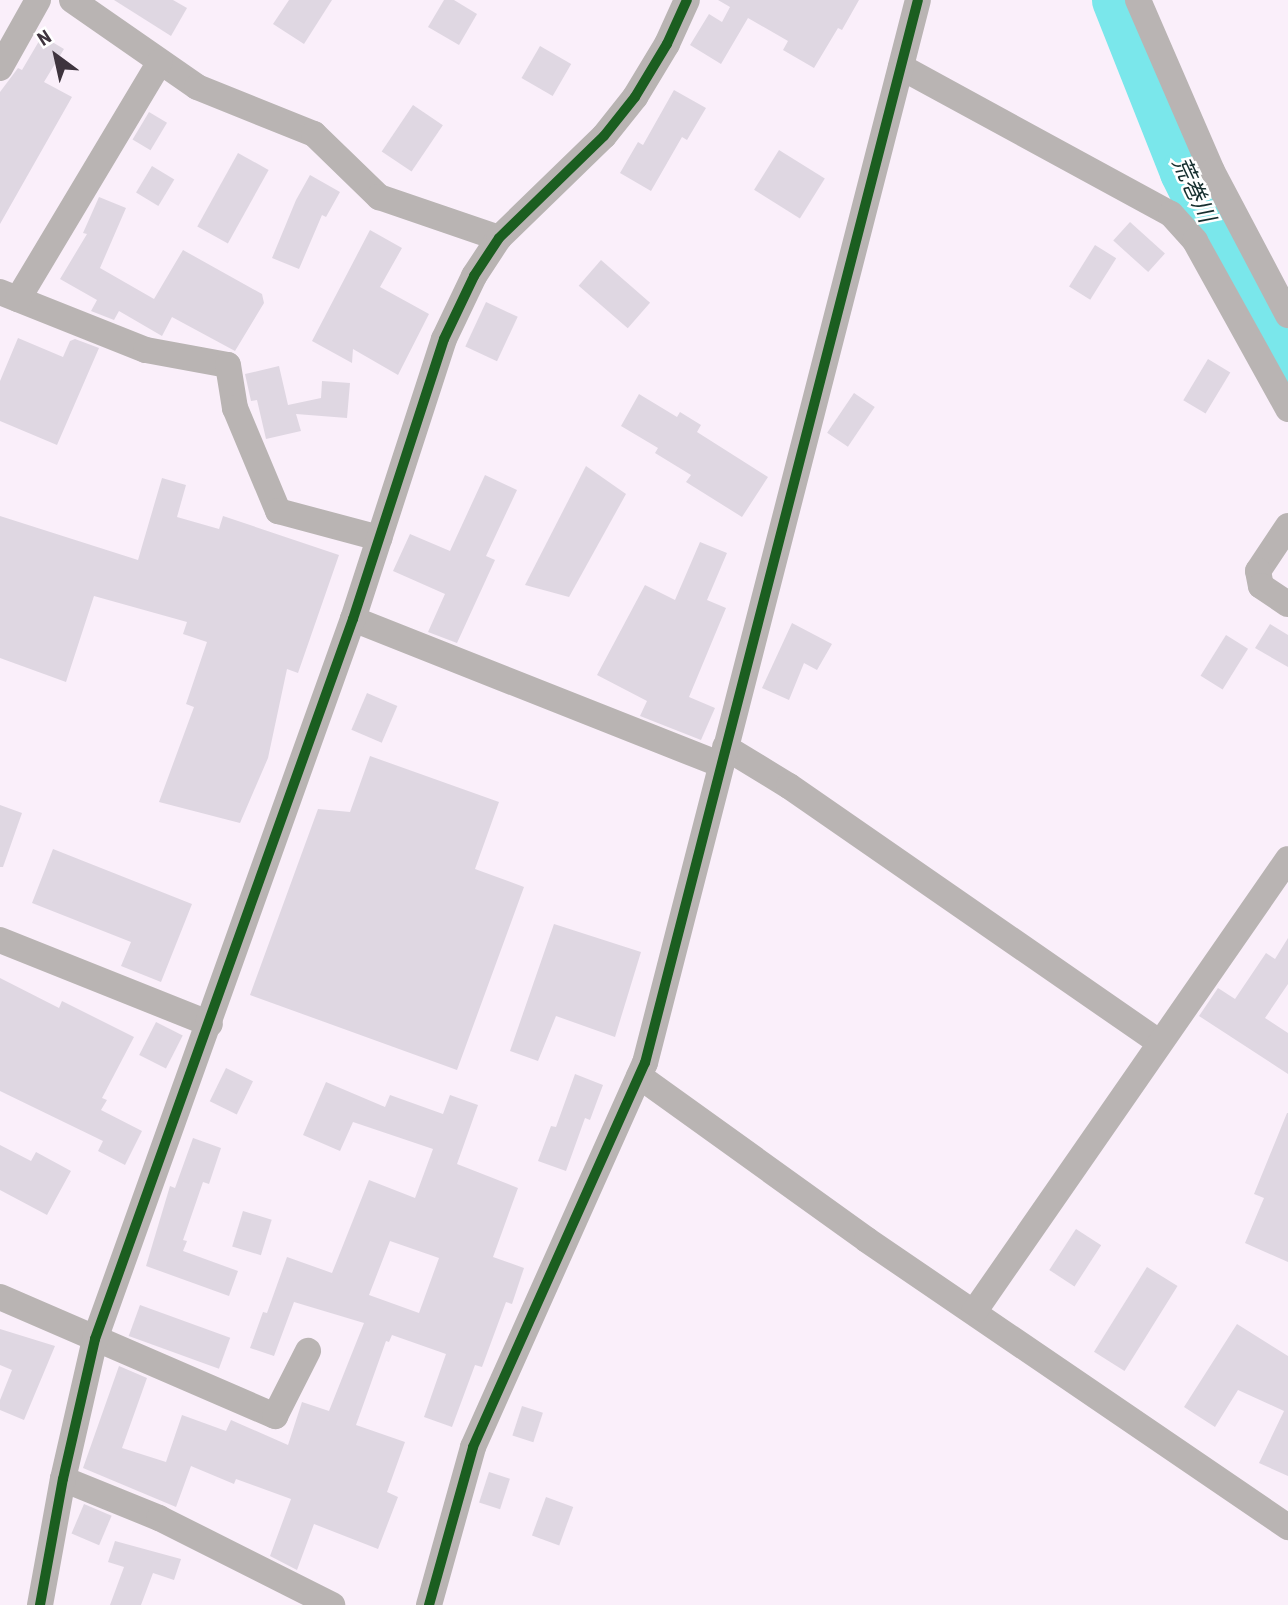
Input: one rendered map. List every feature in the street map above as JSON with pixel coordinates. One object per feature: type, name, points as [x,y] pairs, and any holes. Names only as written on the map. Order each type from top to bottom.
[{"type":"street","points":[[0,68],[38,0]]},
{"type":"street","points":[[72,0],[197,88],[314,134],[379,197],[499,238]]},
{"type":"street","points":[[40,1605],[63,1479],[95,1339],[353,620],[444,338],[474,276],[499,238],[612,126],[635,97],[667,44],[687,0]]},
{"type":"street","points":[[429,1605],[473,1447],[639,1076],[918,0]]},
{"type":"street","points":[[1138,0],[1212,171],[1288,315]]},
{"type":"street","points":[[160,62],[9,295],[146,350],[228,365],[235,408],[278,511],[379,538]]},
{"type":"street","points":[[901,67],[1171,214],[1195,241],[1288,409]]},
{"type":"street","points":[[1288,526],[1258,571],[1261,586],[1288,604]]},
{"type":"street","points":[[353,620],[723,756],[789,786],[1159,1042]]},
{"type":"street","points":[[974,1312],[1288,859]]},
{"type":"street","points":[[0,940],[210,1024]]},
{"type":"street","points":[[639,1076],[867,1240],[1288,1527]]},
{"type":"street","points":[[0,1297],[275,1416],[308,1351]]},
{"type":"street","points":[[63,1479],[159,1518],[271,1577],[332,1605]]},
{"type":"building","points":[[114,0],[173,0],[187,8],[171,36]]},
{"type":"building","points":[[289,0],[332,0],[304,44],[273,24]]},
{"type":"building","points":[[444,0],[454,0],[477,14],[459,45],[428,27]]},
{"type":"building","points":[[718,0],[859,0],[842,30],[838,28],[814,68],[783,50],[788,41],[748,18],[721,64],[690,45],[709,14],[722,22],[730,7]]},
{"type":"building","points":[[42,36],[64,49],[44,82],[72,97],[0,224],[0,92],[18,68],[22,70]]},
{"type":"building","points":[[540,46],[571,64],[553,96],[522,78]]},
{"type":"building","points":[[674,90],[706,108],[687,140],[682,137],[651,191],[620,173],[638,142],[643,145]]},
{"type":"building","points":[[413,105],[443,125],[412,172],[382,151]]},
{"type":"building","points":[[149,112],[167,123],[151,150],[133,139]]},
{"type":"building","points":[[779,150],[825,179],[800,218],[754,190]]},
{"type":"building","points":[[238,153],[269,170],[228,243],[197,226]]},
{"type":"building","points":[[152,166],[174,179],[158,206],[136,193]]},
{"type":"building","points":[[310,175],[340,192],[326,217],[322,215],[299,269],[272,258],[296,200]]},
{"type":"building","points":[[99,197],[126,208],[100,268],[154,299],[183,250],[262,294],[264,303],[235,351],[172,317],[162,336],[119,311],[114,320],[91,311],[97,300],[60,279],[87,234],[83,233]]},
{"type":"building","points":[[1130,222],[1165,253],[1148,272],[1113,241]]},
{"type":"building","points":[[370,230],[402,248],[380,287],[429,314],[398,375],[353,349],[352,363],[312,341]]},
{"type":"building","points":[[1095,245],[1116,258],[1090,300],[1069,287]]},
{"type":"building","points":[[601,260],[650,303],[628,328],[579,286]]},
{"type":"building","points":[[486,302],[518,317],[497,361],[465,346]]},
{"type":"building","points":[[18,338],[63,357],[70,341],[75,339],[99,348],[57,445],[0,421],[0,381]]},
{"type":"building","points":[[1208,359],[1230,372],[1206,414],[1183,400]]},
{"type":"building","points":[[279,366],[288,405],[321,398],[322,381],[350,383],[347,418],[296,414],[301,431],[266,439],[257,400],[251,401],[245,374]]},
{"type":"building","points":[[854,393],[875,407],[848,447],[827,433]]},
{"type":"building","points":[[639,394],[677,417],[680,412],[701,425],[697,432],[768,477],[742,517],[686,482],[691,475],[655,453],[658,448],[621,426]]},
{"type":"building","points":[[586,466],[626,494],[569,597],[525,585]]},
{"type":"building","points":[[485,475],[517,490],[486,556],[495,560],[457,643],[428,632],[445,594],[393,571],[410,534],[450,551]]},
{"type":"building","points":[[162,478],[186,485],[177,517],[219,529],[223,516],[339,555],[298,673],[287,669],[268,758],[240,823],[159,802],[194,707],[186,704],[207,642],[183,634],[187,622],[94,596],[66,682],[0,658],[0,516],[138,560]]},
{"type":"building","points":[[700,542],[727,553],[707,600],[726,608],[689,697],[715,708],[701,740],[640,716],[647,701],[597,675],[645,585],[675,600]]},
{"type":"building","points":[[792,623],[832,644],[817,670],[804,663],[789,700],[762,688]]},
{"type":"building","points":[[1270,624],[1288,635],[1288,667],[1255,648]]},
{"type":"building","points":[[1226,635],[1248,649],[1223,689],[1201,676]]},
{"type":"building","points":[[367,693],[397,706],[382,743],[351,730]]},
{"type":"building","points":[[370,756],[499,802],[475,869],[524,887],[457,1070],[250,995],[318,809],[350,812]]},
{"type":"building","points":[[0,805],[22,813],[3,867],[0,867]]},
{"type":"building","points":[[53,849],[192,904],[161,982],[121,966],[131,942],[32,903]]},
{"type":"building","points":[[554,924],[641,952],[615,1037],[556,1016],[538,1061],[510,1051]]},
{"type":"building","points":[[1288,938],[1288,984],[1265,1018],[1288,1033],[1288,1074],[1199,1016],[1218,988],[1235,999],[1266,953],[1275,959]]},
{"type":"building","points":[[0,978],[59,1008],[62,1001],[134,1037],[102,1098],[107,1100],[101,1110],[142,1131],[125,1165],[98,1151],[103,1141],[0,1091]]},
{"type":"building","points":[[156,1022],[183,1036],[166,1069],[139,1055]]},
{"type":"building","points":[[226,1068],[253,1081],[237,1114],[210,1101]]},
{"type":"building","points":[[575,1074],[603,1085],[590,1120],[585,1118],[566,1171],[538,1161],[551,1126],[556,1127]]},
{"type":"building","points":[[326,1082],[385,1107],[390,1095],[443,1114],[450,1095],[478,1105],[457,1164],[518,1188],[493,1257],[524,1268],[512,1304],[506,1302],[482,1367],[475,1365],[452,1427],[424,1417],[446,1354],[392,1335],[389,1342],[386,1341],[356,1425],[405,1442],[387,1492],[398,1497],[378,1549],[314,1524],[297,1570],[270,1556],[291,1499],[236,1479],[234,1484],[191,1466],[176,1507],[83,1468],[119,1366],[147,1378],[122,1448],[166,1462],[182,1415],[226,1431],[231,1420],[288,1445],[302,1402],[329,1411],[364,1323],[294,1302],[274,1356],[250,1348],[263,1312],[267,1313],[287,1257],[332,1273],[369,1180],[415,1198],[433,1149],[353,1122],[340,1151],[303,1135]],"holes":[[[390,1241],[439,1258],[419,1313],[369,1295]]]},
{"type":"building","points":[[1287,1113],[1288,1262],[1245,1243],[1264,1198],[1254,1194]]},
{"type":"building","points":[[193,1138],[221,1148],[209,1184],[203,1182],[183,1240],[187,1241],[183,1251],[238,1271],[229,1296],[146,1266],[170,1186],[175,1188]]},
{"type":"building","points":[[0,1145],[31,1161],[36,1152],[71,1171],[47,1215],[0,1190]]},
{"type":"building","points":[[243,1211],[272,1220],[261,1255],[232,1246]]},
{"type":"building","points":[[1076,1229],[1101,1245],[1074,1286],[1049,1270]]},
{"type":"building","points":[[1147,1267],[1178,1286],[1125,1371],[1094,1352]]},
{"type":"building","points":[[140,1305],[230,1338],[219,1369],[129,1336]]},
{"type":"building","points":[[1237,1324],[1288,1356],[1288,1476],[1259,1463],[1284,1411],[1238,1390],[1215,1427],[1184,1407]]},
{"type":"building","points":[[0,1329],[55,1346],[24,1420],[0,1410],[0,1400],[12,1370],[0,1365]]},
{"type":"building","points":[[522,1406],[543,1413],[533,1442],[512,1435]]},
{"type":"building","points":[[489,1472],[510,1479],[500,1509],[479,1502]]},
{"type":"building","points":[[546,1497],[573,1507],[559,1545],[532,1536]]},
{"type":"building","points":[[84,1504],[112,1516],[99,1545],[71,1533]]},
{"type":"building","points":[[115,1541],[181,1559],[174,1580],[153,1573],[141,1605],[110,1605],[124,1567],[108,1562]]},
{"type":"waterway","name":"荒巻川","points":[[1115,0],[1183,172],[1262,332],[1288,372]]},
{"type":"cycle path","points":[[40,1605],[63,1479],[95,1339],[353,619],[444,339],[474,276],[499,238],[604,136],[635,97],[667,44],[687,0]]},
{"type":"cycle path","points":[[429,1605],[473,1447],[645,1063],[918,0]]}]
